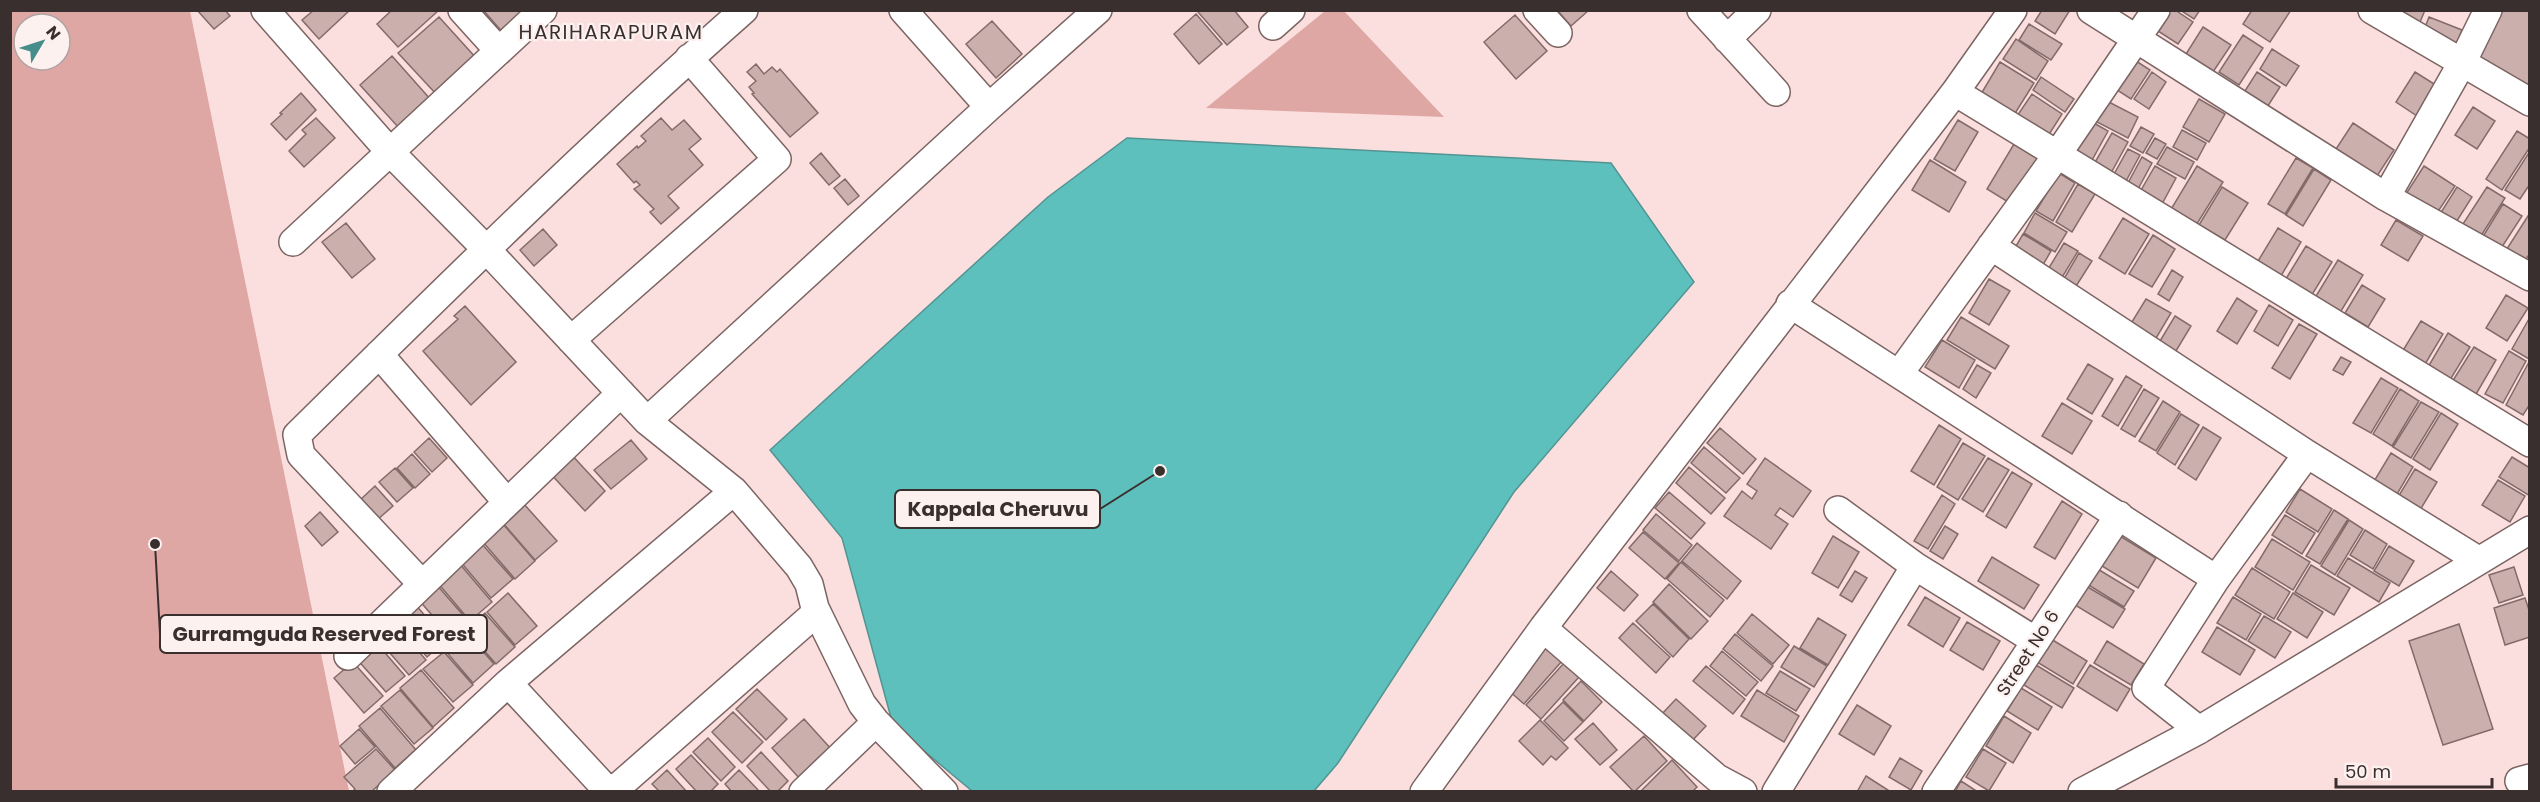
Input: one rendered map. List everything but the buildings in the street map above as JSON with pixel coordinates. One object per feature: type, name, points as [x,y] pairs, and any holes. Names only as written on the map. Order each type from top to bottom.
[{"type":"street","points":[[265,10],[390,152],[486,249],[648,421],[734,491],[799,567],[809,584],[817,612],[848,679],[876,722],[944,792]]},
{"type":"street","points":[[462,10],[499,51]]},
{"type":"street","points":[[293,242],[543,10]]},
{"type":"street","points":[[421,583],[301,455],[297,435],[486,249],[689,58],[744,10]]},
{"type":"street","points":[[903,10],[989,107]]},
{"type":"street","points":[[648,421],[989,107],[1098,10]]},
{"type":"street","points":[[1537,10],[1558,33]]},
{"type":"street","points":[[1701,10],[1776,92]]},
{"type":"street","points":[[1727,39],[1757,10]]},
{"type":"street","points":[[1424,792],[1543,628],[1955,92],[2013,10]]},
{"type":"street","points":[[2091,10],[2386,197],[2529,277]]},
{"type":"street","points":[[1899,374],[2057,155],[2156,10]]},
{"type":"street","points":[[2372,10],[2529,102]]},
{"type":"street","points":[[2386,197],[2462,63],[2488,10]]},
{"type":"street","points":[[572,340],[777,159],[689,58]]},
{"type":"street","points":[[1955,92],[2529,443]]},
{"type":"street","points":[[1991,246],[2307,454],[2478,560]]},
{"type":"street","points":[[1790,304],[2216,579]]},
{"type":"street","points":[[380,354],[506,501]]},
{"type":"street","points":[[348,656],[506,501],[621,393]]},
{"type":"street","points":[[2199,730],[2146,688],[2216,579],[2307,454]]},
{"type":"street","points":[[403,787],[508,683],[734,491]]},
{"type":"street","points":[[1838,510],[1915,566],[2036,641]]},
{"type":"street","name":"Street No 6","points":[[1936,792],[2119,515]]},
{"type":"street","points":[[2082,792],[2199,730],[2529,530]]},
{"type":"street","points":[[1776,792],[1915,566]]},
{"type":"street","points":[[508,683],[610,792],[817,612]]},
{"type":"street","points":[[1543,628],[1709,785],[1743,792]]},
{"type":"street","points":[[803,792],[876,722]]},
{"type":"shaded area","points":[[10,11],[190,11],[349,791],[11,791]]},
{"type":"shaded area","points":[[1325,11],[1344,11],[1444,117],[1206,108]]},
{"type":"water","points":[[1127,138],[1611,163],[1694,282],[1514,492],[1338,763],[1314,791],[972,791],[893,725],[842,538],[770,450],[1048,197]]},
{"type":"place","name":"Kappala Cheruvu","points":[[1160,471]]},
{"type":"place","name":"Gurramguda Reserved Forest","points":[[155,544]]},
{"type":"district","name":"HARIHARAPURAM","points":[[611,32]]}]
